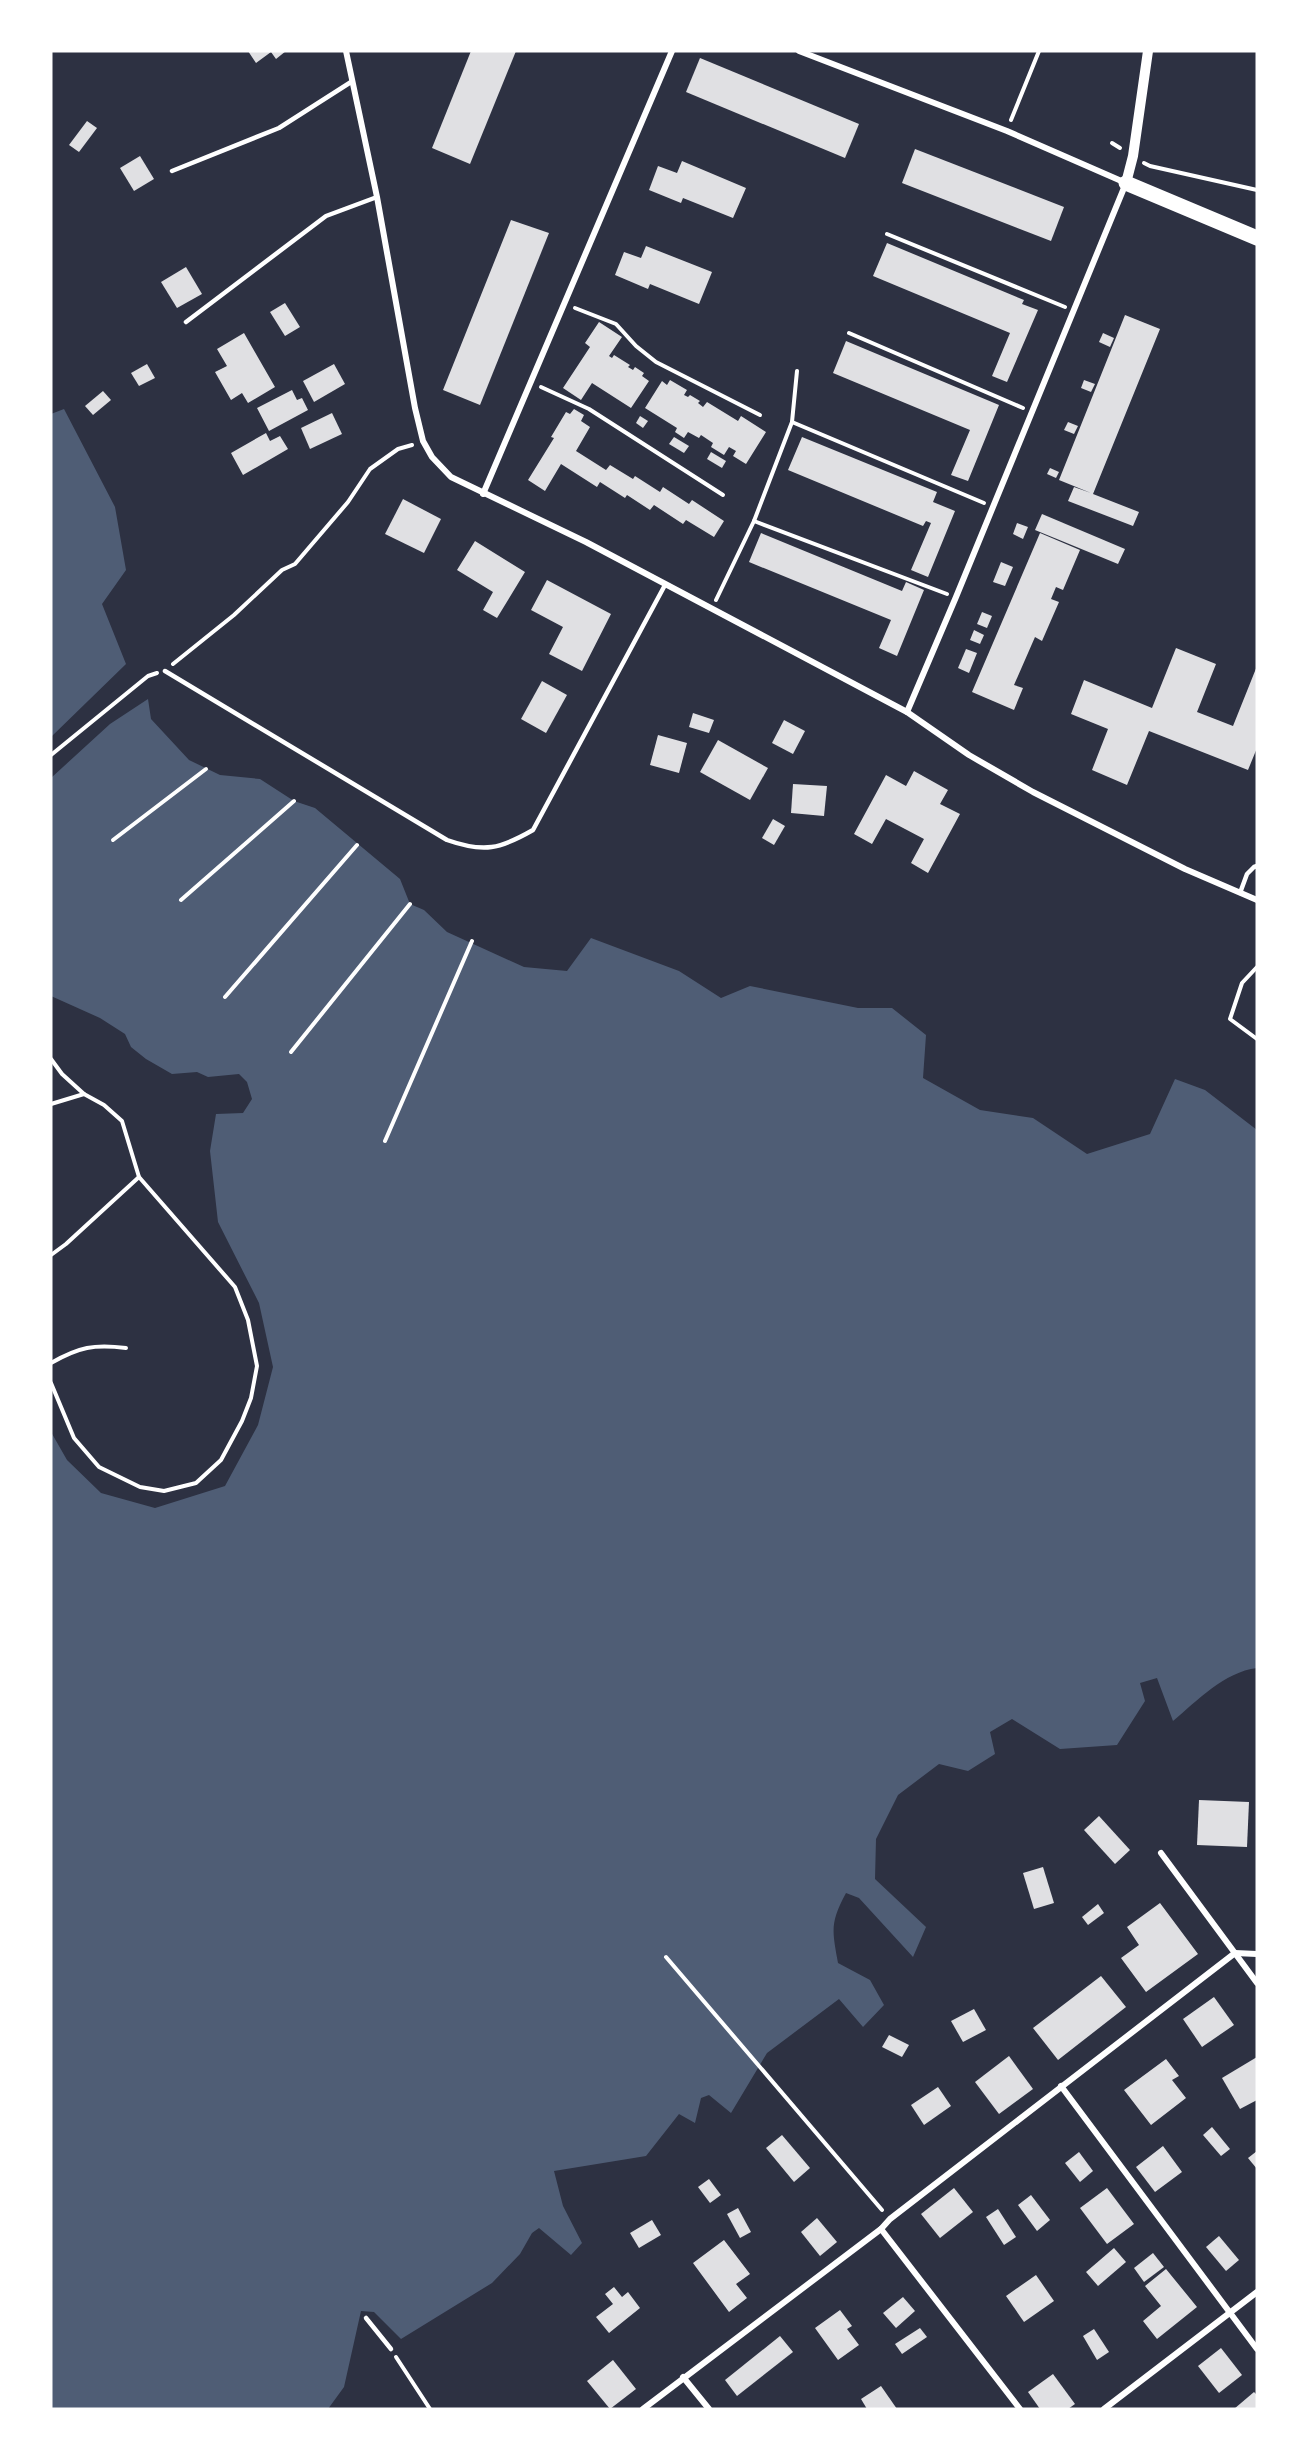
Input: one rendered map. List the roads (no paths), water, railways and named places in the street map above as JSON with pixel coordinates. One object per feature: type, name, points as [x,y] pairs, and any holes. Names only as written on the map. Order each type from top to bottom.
[{"type":"main road","points":[[1126,183],[1257,238]]},
{"type":"street","points":[[346,51],[377,196],[423,441],[432,457],[451,477],[586,542],[907,712],[969,755],[1033,792],[1185,869],[1257,900]]},
{"type":"street","points":[[483,494],[672,51]]},
{"type":"street","points":[[799,51],[1007,131],[1126,183]]},
{"type":"street","points":[[907,712],[1126,183],[1133,156],[1148,51]]},
{"type":"street","points":[[1161,1853],[1257,1983]]},
{"type":"street","points":[[643,2409],[882,2229],[890,2219],[1235,1953],[1257,1954]]},
{"type":"street","points":[[1061,2086],[1257,2349]]},
{"type":"street","points":[[882,2229],[1020,2409]]},
{"type":"street","points":[[1104,2409],[1257,2292]]},
{"type":"street","points":[[683,2377],[709,2409]]},
{"type":"lane","points":[[172,171],[279,128],[351,82]]},
{"type":"lane","points":[[186,322],[326,216],[377,196]]},
{"type":"lane","points":[[165,671],[447,840],[464,846],[484,849],[507,845],[534,830],[665,585]]},
{"type":"lane","points":[[1240,894],[1247,874],[1257,866]]},
{"type":"lane","points":[[366,2318],[391,2349]]},
{"type":"water","points":[[64,409],[115,507],[126,570],[102,604],[126,664],[51,737],[51,414]]},
{"type":"water","points":[[148,699],[151,719],[189,760],[220,775],[260,779],[294,801],[315,808],[400,879],[410,904],[424,910],[447,932],[524,967],[567,971],[591,938],[679,971],[721,998],[750,986],[858,1008],[892,1008],[926,1035],[923,1078],[980,1110],[1033,1118],[1087,1154],[1150,1134],[1175,1079],[1205,1090],[1257,1130],[1257,1668],[1222,1681],[1173,1721],[1157,1678],[1140,1683],[1145,1701],[1117,1745],[1060,1749],[1012,1719],[990,1732],[995,1754],[968,1771],[939,1764],[898,1795],[876,1839],[875,1879],[926,1927],[913,1957],[859,1898],[846,1893],[837,1912],[834,1927],[838,1963],[870,1980],[884,2005],[863,2027],[839,1999],[767,2053],[731,2113],[709,2095],[701,2098],[695,2123],[679,2114],[646,2156],[554,2171],[563,2206],[582,2243],[571,2255],[539,2228],[532,2233],[520,2254],[492,2283],[401,2339],[374,2312],[361,2311],[344,2387],[328,2409],[51,2409],[51,1432],[67,1460],[101,1493],[155,1508],[225,1486],[258,1425],[273,1367],[259,1303],[218,1222],[210,1151],[216,1114],[243,1113],[252,1099],[247,1082],[239,1074],[208,1077],[197,1072],[172,1074],[131,1047],[125,1034],[100,1018],[51,996],[51,778],[110,724]]}]
